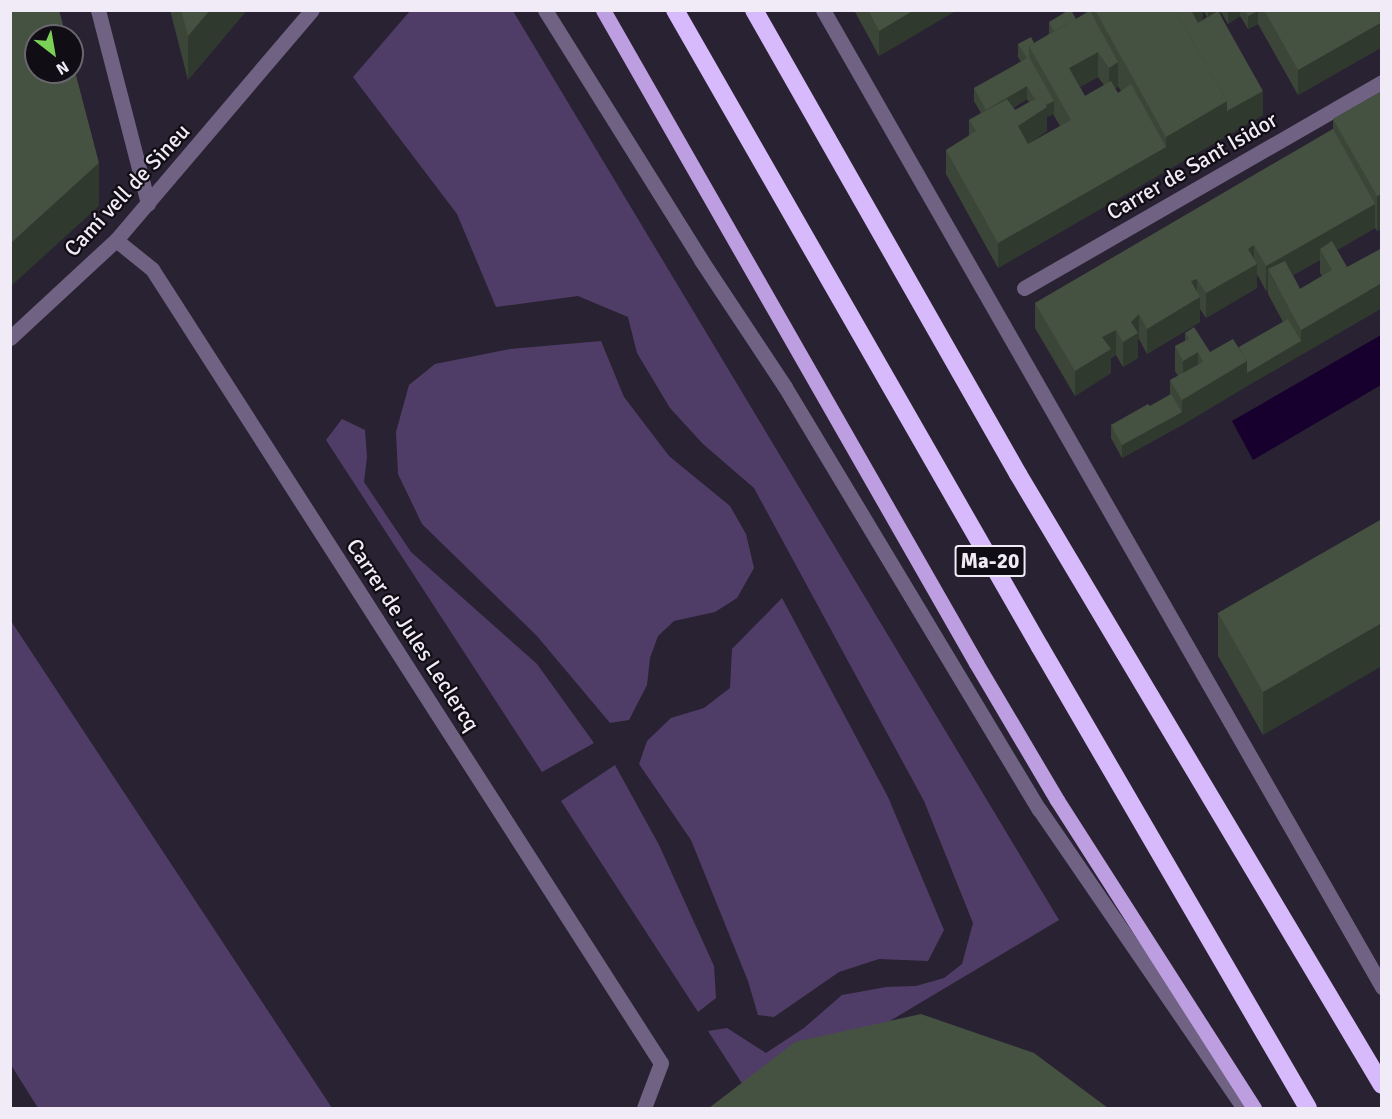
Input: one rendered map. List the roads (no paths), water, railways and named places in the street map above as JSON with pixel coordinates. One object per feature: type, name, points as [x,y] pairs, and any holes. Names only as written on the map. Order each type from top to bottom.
[{"type":"highway","name":"Ma-20","points":[[675,10],[1034,637],[1308,1108]]},
{"type":"highway","name":"Ma-20","points":[[754,10],[1018,474],[1382,1085]]},
{"type":"main road","points":[[603,10],[976,663],[1057,800],[1254,1108]]},
{"type":"street","points":[[98,10],[148,204]]},
{"type":"street","name":"Camí vell de Sineu","points":[[10,338],[116,240],[268,65],[312,10]]},
{"type":"street","points":[[545,10],[701,260],[785,387],[1039,809],[1244,1108]]},
{"type":"street","points":[[823,10],[1382,987]]},
{"type":"street","name":"Carrer de Sant Isidor","points":[[1024,288],[1382,82]]},
{"type":"street","name":"Carrer de Jules Leclercq","points":[[116,240],[152,269],[661,1063],[644,1108]]}]
